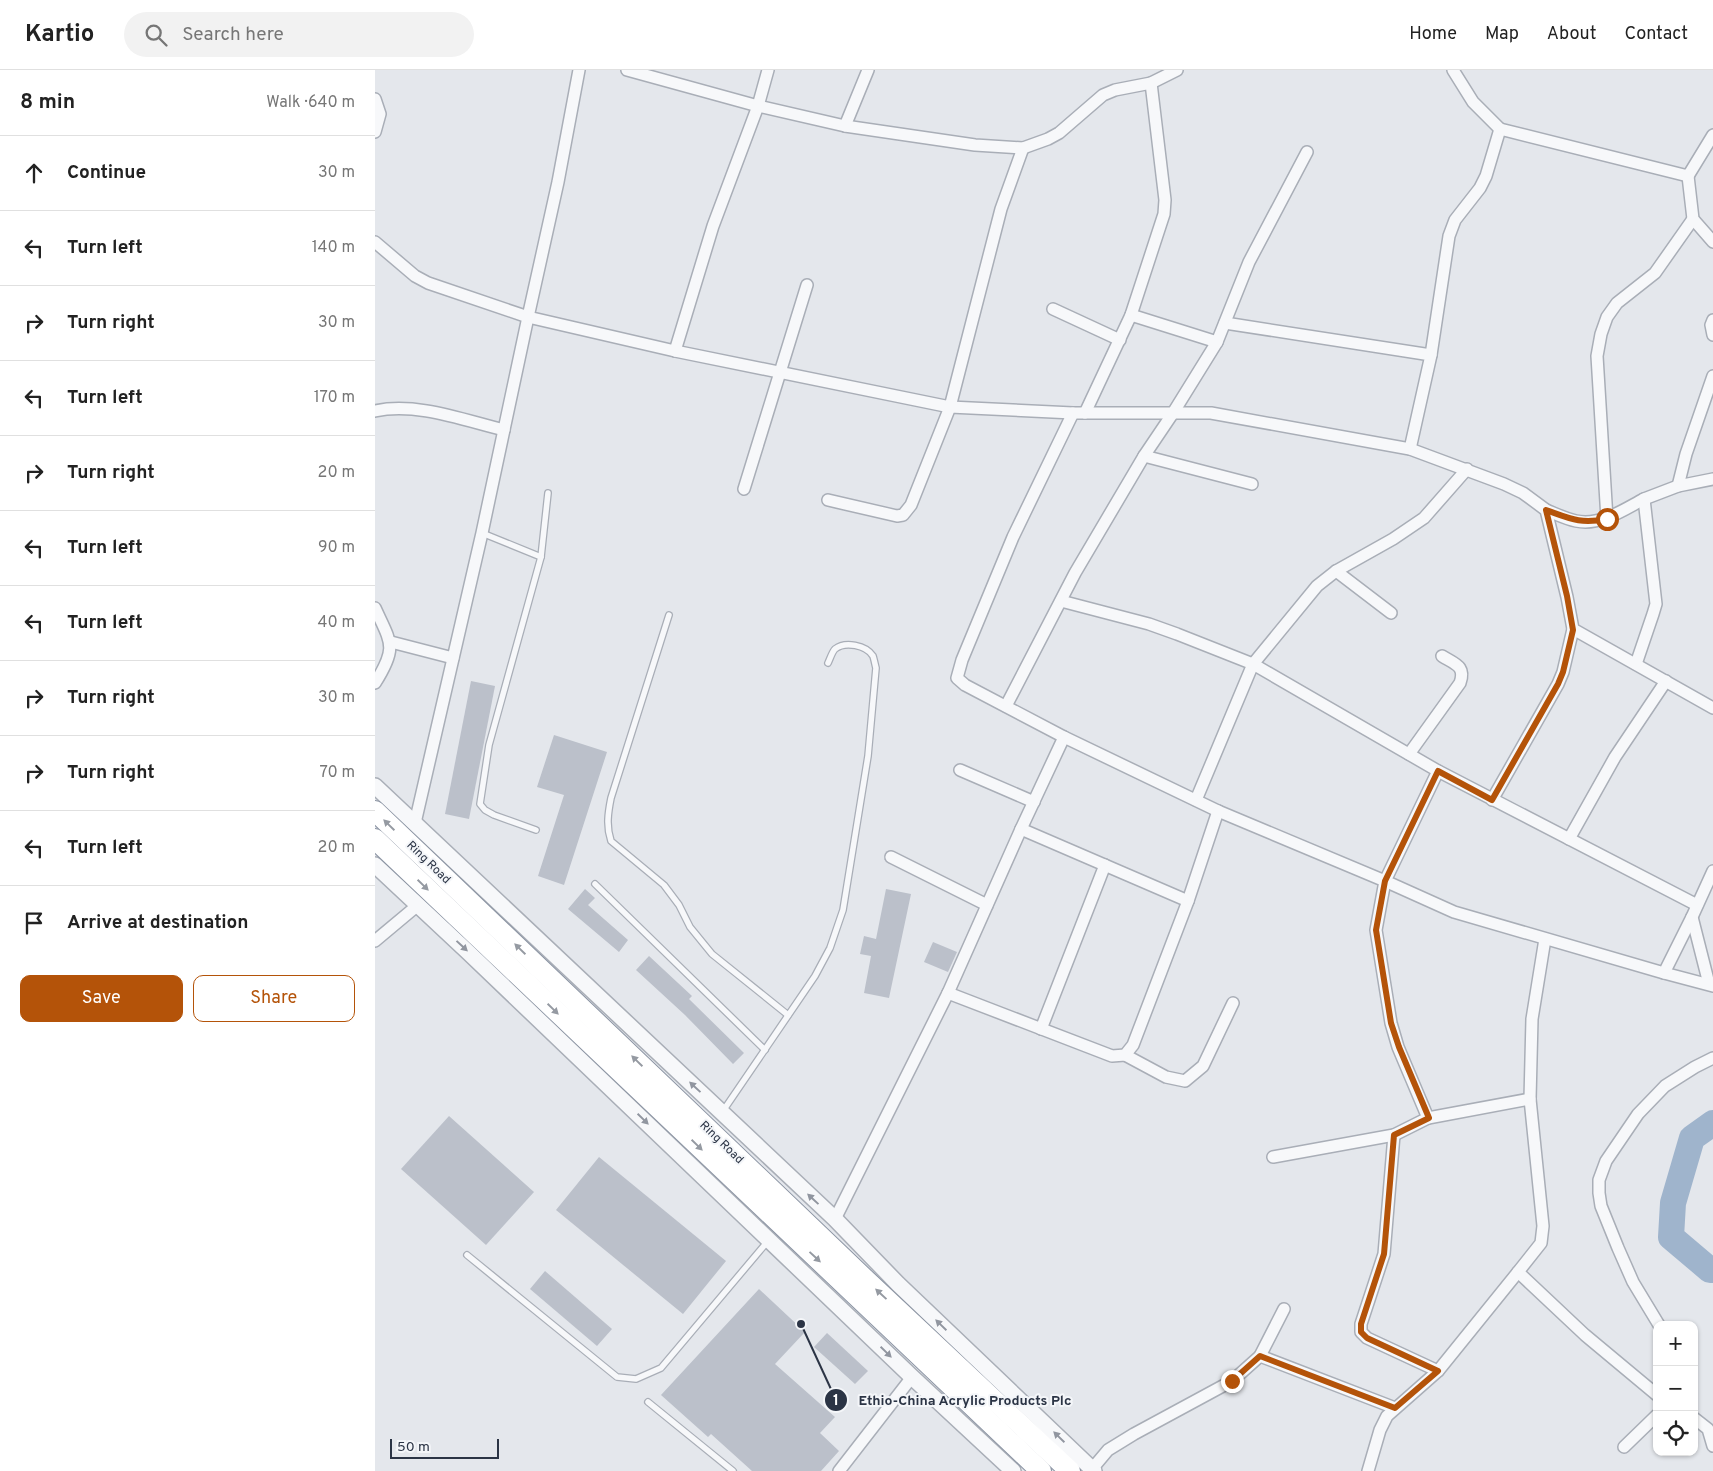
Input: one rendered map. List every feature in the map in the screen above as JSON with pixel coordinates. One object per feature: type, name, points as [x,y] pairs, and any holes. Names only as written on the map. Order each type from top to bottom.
[{"type":"highway","name":"Ring Road","points":[[375,811],[867,1281],[1070,1471]]},
{"type":"highway","name":"Ring Road","points":[[375,839],[1041,1471]]},
{"type":"street","points":[[415,823],[482,534],[558,182],[579,70]]},
{"type":"street","points":[[627,70],[758,106],[845,126],[975,145],[1023,148],[1059,133],[1103,95],[1115,90],[1151,83],[1177,70]]},
{"type":"street","points":[[675,351],[713,226],[758,106],[768,70]]},
{"type":"street","points":[[845,126],[868,70]]},
{"type":"street","points":[[1453,70],[1473,102],[1500,129],[1688,176]]},
{"type":"street","points":[[1151,83],[1165,200],[1164,214],[1131,315],[1120,340],[1013,537],[957,676],[958,679],[1064,737],[1218,811],[1454,912],[1711,985],[1692,917]]},
{"type":"street","points":[[375,99],[379,114],[375,132]]},
{"type":"street","points":[[1410,449],[1431,355],[1449,236],[1455,220],[1480,188],[1486,176],[1500,129]]},
{"type":"street","points":[[1713,135],[1688,176],[1693,219],[1713,242]]},
{"type":"street","points":[[828,500],[897,516],[903,515],[911,505],[950,407],[1001,209],[1023,148]]},
{"type":"street","points":[[1006,706],[1075,573],[1144,456],[1217,342],[1249,262],[1307,152]]},
{"type":"street","points":[[1607,519],[1597,356],[1601,334],[1607,317],[1617,303],[1655,274],[1693,219]]},
{"type":"street","points":[[375,242],[415,276],[428,283],[528,317],[675,351],[950,407],[1079,413],[1211,412],[1410,449],[1467,469],[1523,493],[1546,510],[1576,521],[1590,522],[1607,519],[1644,499],[1678,486],[1713,479]]},
{"type":"street","points":[[744,490],[807,285]]},
{"type":"street","points":[[1053,309],[1120,340]]},
{"type":"street","points":[[1131,315],[1217,342]]},
{"type":"street","points":[[1713,320],[1711,325],[1713,335]]},
{"type":"street","points":[[1225,323],[1431,355]]},
{"type":"street","points":[[1678,486],[1686,454],[1713,376]]},
{"type":"street","points":[[375,412],[391,408],[421,410],[503,430]]},
{"type":"street","points":[[1144,456],[1252,484]]},
{"type":"street","points":[[1196,800],[1253,664],[1317,586],[1336,571],[1393,539],[1424,518],[1467,469]]},
{"type":"street","points":[[1636,664],[1656,604],[1644,499]]},
{"type":"street","points":[[1492,800],[1558,684],[1563,672],[1573,630],[1567,596],[1546,510]]},
{"type":"street","points":[[1336,571],[1391,613]]},
{"type":"street","points":[[1061,601],[1149,624],[1253,664],[1438,771],[1697,905]]},
{"type":"street","points":[[375,608],[391,642],[389,658],[375,683]]},
{"type":"street","points":[[1573,630],[1713,708]]},
{"type":"street","points":[[391,642],[453,658]]},
{"type":"street","points":[[1409,754],[1460,683],[1463,675],[1461,668],[1442,656]]},
{"type":"street","points":[[1569,839],[1615,757],[1666,681]]},
{"type":"street","points":[[835,1219],[948,993],[1064,737]]},
{"type":"street","points":[[959,770],[1034,802]]},
{"type":"street","points":[[1429,1118],[1391,1023],[1376,930],[1385,881],[1438,771]]},
{"type":"street","points":[[375,786],[835,1219],[898,1284],[1093,1470],[1108,1450],[1163,1417],[1232,1381],[1260,1356],[1284,1308]]},
{"type":"street","points":[[1125,1055],[1133,1045],[1188,901],[1218,811]]},
{"type":"street","points":[[1021,829],[1188,901]]},
{"type":"street","points":[[891,857],[987,905]]},
{"type":"street","points":[[375,865],[1013,1471]]},
{"type":"street","points":[[1041,1029],[1105,865]]},
{"type":"street","points":[[1664,973],[1713,871]]},
{"type":"street","points":[[375,941],[418,905]]},
{"type":"street","points":[[1368,1471],[1380,1430],[1387,1416],[1438,1371],[1541,1243],[1543,1226],[1531,1099],[1532,1019],[1545,939]]},
{"type":"street","points":[[948,993],[1112,1056],[1125,1055],[1166,1077],[1185,1081],[1203,1066],[1233,1003]]},
{"type":"street","points":[[1657,1321],[1633,1282],[1618,1248],[1601,1206],[1599,1180],[1606,1162],[1638,1114],[1665,1086],[1713,1058]]},
{"type":"street","points":[[1273,1157],[1394,1135],[1429,1118],[1531,1099]]},
{"type":"street","points":[[1394,1135],[1384,1254],[1361,1324],[1361,1332],[1367,1338],[1438,1371]]},
{"type":"street","points":[[1518,1272],[1585,1335],[1653,1392]]},
{"type":"street","points":[[1260,1356],[1395,1408]]},
{"type":"street","points":[[839,1471],[912,1377]]},
{"type":"street","points":[[1624,1447],[1653,1419]]},
{"type":"street","points":[[1698,1421],[1708,1429],[1713,1446]]},
{"type":"lane","points":[[537,830],[494,815],[485,810],[480,804],[489,744],[541,557],[548,493]]},
{"type":"lane","points":[[482,534],[541,557]]},
{"type":"lane","points":[[669,615],[611,798],[607,821],[608,831],[611,841],[664,886],[679,905],[690,927],[712,954],[788,1015]]},
{"type":"lane","points":[[722,1113],[815,976],[826,955],[843,910],[868,756],[877,668],[872,655],[864,649],[852,645],[843,645],[834,650],[828,663]]},
{"type":"lane","points":[[595,884],[765,1050]]},
{"type":"lane","points":[[467,1255],[617,1377],[635,1379],[661,1368],[769,1240]]},
{"type":"lane","points":[[648,1402],[733,1471]]},
{"type":"building","points":[[471,681],[495,686],[469,819],[445,814]]},
{"type":"building","points":[[554,735],[607,752],[564,885],[538,876],[564,795],[537,787]]},
{"type":"building","points":[[585,889],[595,898],[588,905],[628,940],[619,952],[568,909]]},
{"type":"building","points":[[886,889],[911,894],[889,998],[864,993],[871,956],[860,954],[864,936],[876,939]]},
{"type":"building","points":[[933,942],[957,952],[948,972],[924,962]]},
{"type":"building","points":[[649,956],[692,996],[689,999],[744,1053],[733,1064],[685,1015],[636,970]]},
{"type":"building","points":[[449,1116],[534,1192],[486,1245],[401,1169]]},
{"type":"building","points":[[599,1157],[726,1261],[683,1314],[556,1210]]},
{"type":"building","points":[[545,1271],[612,1329],[597,1346],[530,1289]]},
{"type":"building","points":[[759,1289],[805,1332],[775,1364],[835,1417],[820,1433],[839,1451],[821,1471],[752,1471],[711,1434],[708,1437],[661,1395]]},
{"type":"building","points":[[827,1333],[868,1371],[855,1384],[814,1347]]},
{"type":"waterway","points":[[1713,1123],[1692,1138],[1673,1203],[1671,1237],[1710,1270],[1713,1270]]},
{"type":"place","name":"Ethio-China Acrylic Products Plc","points":[[801,1324]]},
{"type":"route","points":[[1232,1381],[1260,1356],[1395,1408],[1438,1371],[1367,1338],[1361,1332],[1361,1324],[1384,1254],[1394,1135],[1429,1118],[1391,1023],[1376,930],[1385,881],[1438,771],[1492,800],[1558,684],[1563,672],[1573,630],[1567,596],[1546,510],[1576,521],[1590,522],[1607,519]]}]
